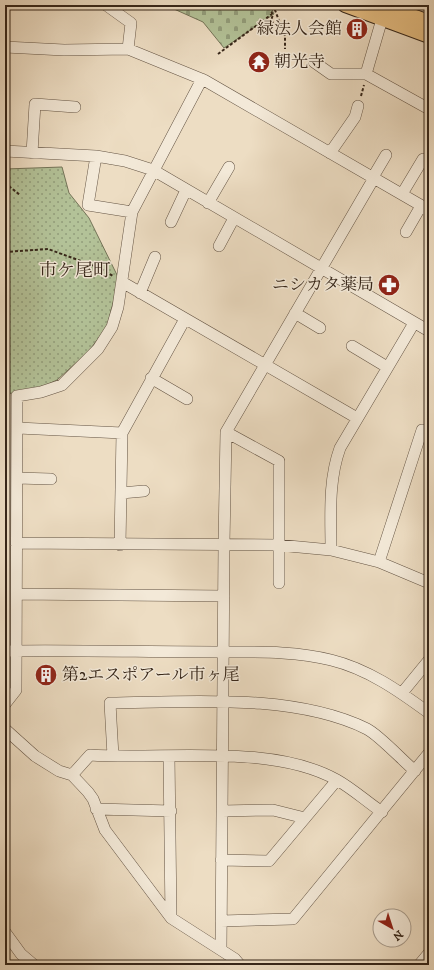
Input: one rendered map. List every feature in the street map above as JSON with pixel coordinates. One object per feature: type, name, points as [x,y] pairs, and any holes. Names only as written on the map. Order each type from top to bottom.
[{"type":"main road","points":[[345,5],[382,12],[429,36]]},
{"type":"main road","points":[[382,12],[402,10],[429,22]]},
{"type":"street","points":[[106,5],[131,23],[128,49]]},
{"type":"street","points":[[366,74],[382,12]]},
{"type":"street","points":[[5,47],[64,50],[128,49],[202,79],[374,177],[425,208],[406,232]]},
{"type":"street","points":[[314,62],[331,74],[366,74],[429,109]]},
{"type":"street","points":[[5,704],[16,690],[10,651],[17,594],[17,396],[41,392],[62,384],[98,349],[112,326],[118,307],[132,212],[202,79]]},
{"type":"street","points":[[32,153],[34,104],[75,107]]},
{"type":"street","points":[[330,153],[355,117],[358,106]]},
{"type":"street","points":[[5,152],[96,156],[125,160],[153,170],[429,331]]},
{"type":"street","points":[[221,950],[222,702],[226,432],[386,155]]},
{"type":"street","points":[[96,156],[88,205],[132,212]]},
{"type":"street","points":[[402,194],[423,160]]},
{"type":"street","points":[[208,203],[229,167]]},
{"type":"street","points":[[171,222],[186,190]]},
{"type":"street","points":[[219,246],[234,218]]},
{"type":"street","points":[[140,293],[155,257]]},
{"type":"street","points":[[122,282],[356,418]]},
{"type":"street","points":[[295,313],[320,328]]},
{"type":"street","points":[[120,545],[122,433],[151,378],[185,319]]},
{"type":"street","points":[[331,550],[331,482],[334,464],[340,448],[356,418],[414,323]]},
{"type":"street","points":[[352,346],[387,367]]},
{"type":"street","points":[[151,378],[187,399]]},
{"type":"street","points":[[18,428],[122,433]]},
{"type":"street","points":[[379,562],[422,430],[429,430]]},
{"type":"street","points":[[226,432],[279,462],[279,583]]},
{"type":"street","points":[[18,478],[51,479]]},
{"type":"street","points":[[121,493],[144,491]]},
{"type":"street","points":[[16,543],[120,545],[278,545],[331,550],[379,562],[429,583]]},
{"type":"street","points":[[17,594],[224,596]]},
{"type":"street","points":[[10,651],[286,653],[332,660],[364,672],[402,693],[429,713]]},
{"type":"street","points":[[402,693],[429,660]]},
{"type":"street","points":[[113,756],[110,703],[222,702],[298,707],[319,711],[342,719],[369,730],[415,771]]},
{"type":"street","points":[[5,728],[34,756],[59,771],[72,775],[88,792],[105,830],[171,918],[235,959],[240,965]]},
{"type":"street","points":[[221,921],[293,919],[429,753]]},
{"type":"street","points":[[72,775],[90,755],[222,756],[274,760],[316,771],[337,780],[382,812]]},
{"type":"street","points":[[169,756],[171,918]]},
{"type":"street","points":[[221,860],[269,861],[337,780]]},
{"type":"street","points":[[96,809],[170,811]]},
{"type":"street","points":[[222,811],[273,810],[305,818]]},
{"type":"street","points":[[5,932],[21,954],[34,965]]},
{"type":"street","points":[[419,965],[429,953]]},
{"type":"path","points":[[264,5],[270,9],[272,14],[271,20],[275,25],[281,26]]},
{"type":"path","points":[[273,5],[285,36],[285,50]]},
{"type":"path","points":[[218,54],[272,14]]},
{"type":"path","points":[[358,106],[366,74]]},
{"type":"path","points":[[5,183],[20,195]]},
{"type":"path","points":[[5,252],[48,249],[100,268],[122,282]]},
{"type":"green space","points":[[176,5],[270,5],[274,14],[224,48],[203,22],[174,9]]},
{"type":"green space","points":[[62,167],[69,193],[89,218],[119,279],[107,327],[88,352],[57,380],[35,390],[5,394],[5,169]]},
{"type":"place","name":"緑法人会館","points":[[357,29]]},
{"type":"place","name":"朝光寺","points":[[259,62]]},
{"type":"place","name":"ニシカタ薬局","points":[[389,285]]},
{"type":"place","name":"第2エスポアール市ヶ尾","points":[[46,675]]},
{"type":"district","name":"市ケ尾町","points":[[75,271]]}]
